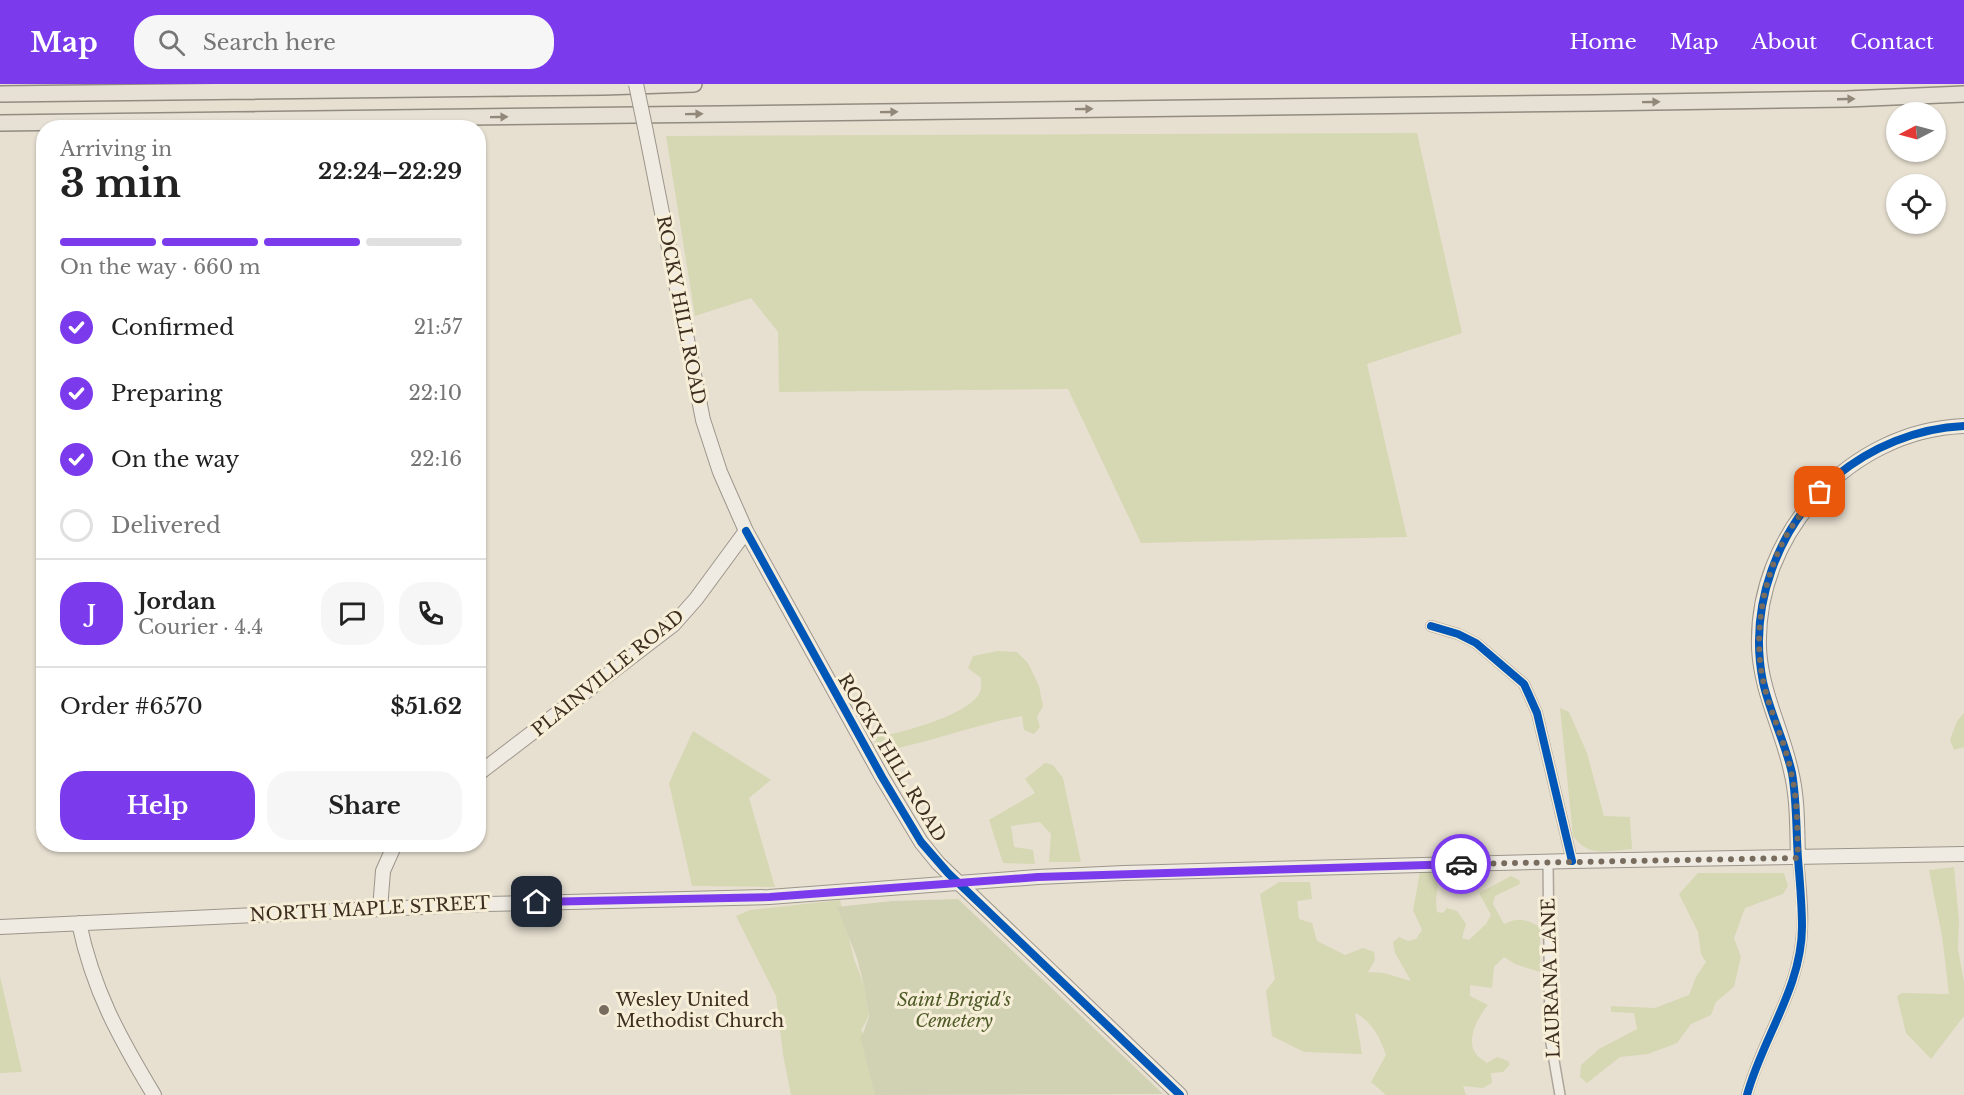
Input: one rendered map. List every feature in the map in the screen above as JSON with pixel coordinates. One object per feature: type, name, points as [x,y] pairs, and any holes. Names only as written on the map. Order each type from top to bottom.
[{"type":"main road","name":"ROCKY HILL ROAD","points":[[636,84],[703,420],[720,472],[746,531],[882,777],[921,842],[958,882],[1180,1095]]},
{"type":"main road","points":[[0,94],[694,84]]},
{"type":"main road","points":[[239,120],[1593,103],[1847,99],[1964,94]]},
{"type":"main road","points":[[0,123],[36,123]]},
{"type":"main road","points":[[1798,858],[1796,807],[1791,771],[1764,683],[1759,646],[1764,598],[1779,550],[1798,518],[1820,492],[1864,456],[1895,441],[1919,433],[1964,426]]},
{"type":"main road","name":"PLAINVILLE ROAD","points":[[486,768],[673,625],[696,599],[746,531]]},
{"type":"main road","points":[[380,909],[383,871],[391,852]]},
{"type":"main road","name":"NORTH MAPLE STREET","points":[[0,927],[537,902],[770,897],[958,882],[1124,873],[1548,861],[1964,854]]},
{"type":"main road","points":[[79,924],[89,965],[105,1007],[154,1095]]},
{"type":"street","points":[[1431,626],[1458,634],[1476,643],[1524,684],[1537,713],[1572,861]]},
{"type":"street","points":[[1747,1095],[1751,1080],[1790,987],[1799,958],[1802,927],[1798,858]]},
{"type":"street","name":"LAURANA LANE","points":[[1548,861],[1550,1037],[1560,1095]]},
{"type":"green space","points":[[1417,133],[1462,333],[1367,364],[1407,537],[1141,543],[1068,389],[779,392],[778,332],[751,298],[695,316],[666,136]]},
{"type":"green space","points":[[998,651],[1017,652],[1028,663],[1039,686],[1043,706],[1037,717],[1040,727],[1034,734],[1024,730],[1022,716],[880,752],[874,745],[877,737],[934,722],[974,700],[980,692],[981,678],[968,668],[973,656]]},
{"type":"green space","points":[[1560,708],[1569,712],[1587,753],[1604,816],[1630,817],[1632,849],[1599,852],[1585,848],[1573,836]]},
{"type":"green space","points":[[1964,713],[1964,747],[1954,750],[1950,740],[1957,721]]},
{"type":"green space","points":[[693,731],[771,780],[749,798],[775,887],[692,886],[669,783]]},
{"type":"green space","points":[[1045,763],[1053,765],[1063,778],[1081,862],[1049,862],[1051,834],[1040,822],[1011,826],[1014,847],[1033,850],[1035,864],[1003,863],[989,820],[1035,793],[1025,779]]},
{"type":"green space","points":[[1428,867],[1437,872],[1437,912],[1443,913],[1447,908],[1457,911],[1466,924],[1462,938],[1469,940],[1486,924],[1491,915],[1479,893],[1511,876],[1519,880],[1520,884],[1495,896],[1493,904],[1504,924],[1522,920],[1540,927],[1540,972],[1515,964],[1504,957],[1494,967],[1492,988],[1470,985],[1470,996],[1488,1005],[1474,1028],[1472,1042],[1476,1054],[1487,1063],[1497,1057],[1510,1064],[1503,1072],[1491,1073],[1492,1083],[1483,1088],[1463,1086],[1466,1095],[1386,1095],[1371,1082],[1386,1055],[1371,1025],[1361,1016],[1355,1013],[1362,1054],[1304,1052],[1272,1036],[1266,991],[1275,979],[1260,894],[1279,882],[1310,882],[1312,899],[1297,901],[1299,919],[1312,923],[1317,941],[1345,955],[1363,948],[1374,952],[1375,960],[1368,972],[1384,973],[1411,981],[1395,953],[1393,942],[1399,937],[1408,941],[1416,939],[1422,930],[1413,910],[1420,872]]},
{"type":"green space","points":[[1954,867],[1959,920],[1958,949],[1964,982],[1964,1016],[1931,1059],[1906,1033],[1897,996],[1902,993],[1949,994],[1942,936],[1929,870]]},
{"type":"green space","points":[[1698,873],[1784,873],[1788,886],[1783,894],[1745,908],[1734,938],[1741,957],[1734,987],[1716,1002],[1711,1015],[1691,1024],[1677,1043],[1648,1054],[1620,1057],[1587,1083],[1580,1077],[1581,1065],[1599,1049],[1637,1029],[1634,1013],[1611,1012],[1611,1006],[1655,1008],[1689,995],[1696,977],[1706,962],[1701,954],[1698,932],[1679,894]]},
{"type":"green space","name":"Saint Brigid's Cemetery","points":[[958,899],[1163,1094],[875,1095],[861,1039],[869,1017],[864,985],[857,958],[837,907],[892,901]]},
{"type":"green space","points":[[840,900],[854,959],[864,985],[868,1018],[861,1030],[868,1042],[875,1095],[791,1095],[776,996],[736,916],[750,910]]},
{"type":"green space","points":[[0,976],[22,1072],[0,1073]]},
{"type":"cycle path","points":[[1747,1095],[1796,971],[1802,927],[1796,806],[1792,773],[1766,694],[1759,654],[1764,597],[1772,570],[1797,520],[1815,497],[1849,466],[1879,448],[1912,435],[1964,426]]},
{"type":"cycle path","points":[[746,531],[882,777],[921,842],[948,873],[1180,1095]]},
{"type":"cycle path","points":[[1431,626],[1458,634],[1476,643],[1524,684],[1537,713],[1572,861]]},
{"type":"way so far","points":[[1461,864],[1798,858],[1796,807],[1791,771],[1769,703],[1759,646],[1764,598],[1779,550],[1798,518],[1820,492]]},
{"type":"place","name":"Wesley United Methodist Church","points":[[604,1010]]},
{"type":"route","points":[[537,902],[770,897],[1038,877],[1461,864]]}]
